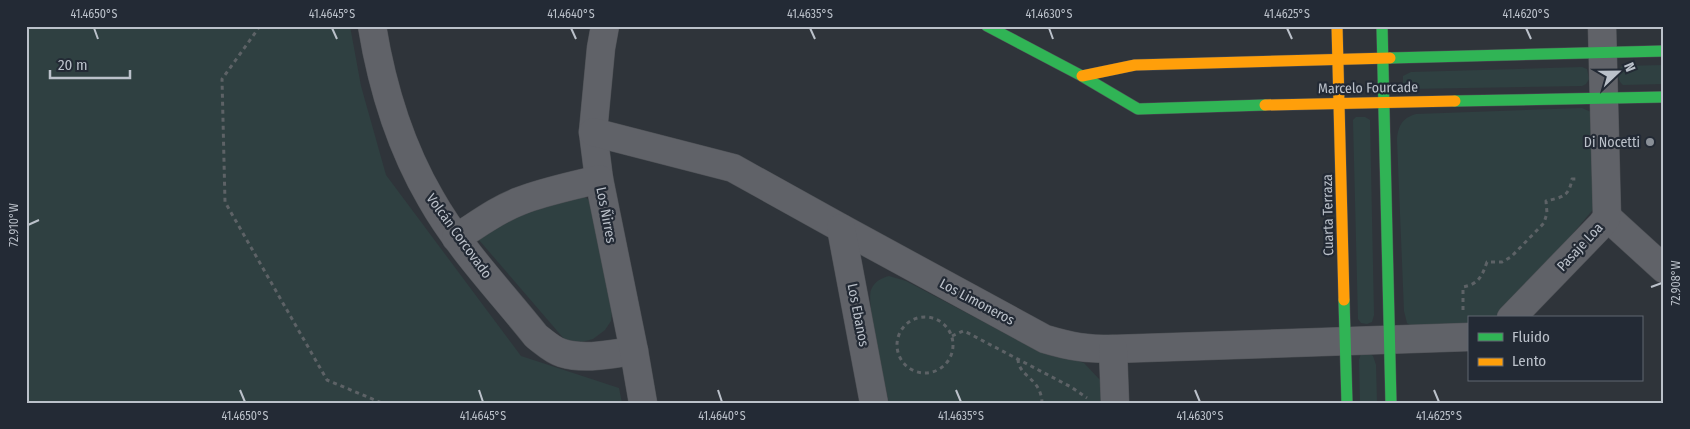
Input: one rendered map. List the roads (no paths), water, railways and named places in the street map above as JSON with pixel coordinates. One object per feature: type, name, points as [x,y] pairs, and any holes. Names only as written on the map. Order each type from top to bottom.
[{"type":"street","name":"Volcán Corcovado","points":[[372,26],[383,82],[402,141],[421,182],[456,238],[536,336],[549,347],[562,353],[586,357],[634,351]]},
{"type":"street","name":"Los Ñirres","points":[[605,26],[593,132],[599,180],[643,403]]},
{"type":"street","name":"Marcelo Fourcade","points":[[987,26],[1082,76],[1138,109],[1664,97]]},
{"type":"street","name":"Cuarta Terraza","points":[[1338,26],[1347,403]]},
{"type":"street","points":[[1382,26],[1391,403]]},
{"type":"street","points":[[1082,76],[1136,65],[1383,58],[1603,39],[1664,50]]},
{"type":"street","name":"Pasaje Loa","points":[[1513,316],[1607,217],[1603,39]]},
{"type":"street","name":"Los Limoneros","points":[[593,132],[733,168],[1045,339],[1078,348],[1113,349],[1389,341]]},
{"type":"street","points":[[456,238],[518,201],[599,180]]},
{"type":"street","points":[[1607,217],[1664,269]]},
{"type":"street","name":"Los Ebanos","points":[[841,228],[874,403]]},
{"type":"street","points":[[1389,341],[1466,337]]},
{"type":"street","points":[[1113,349],[1115,403]]},
{"type":"place","name":"Di Nocetti","points":[[1650,142]]}]
